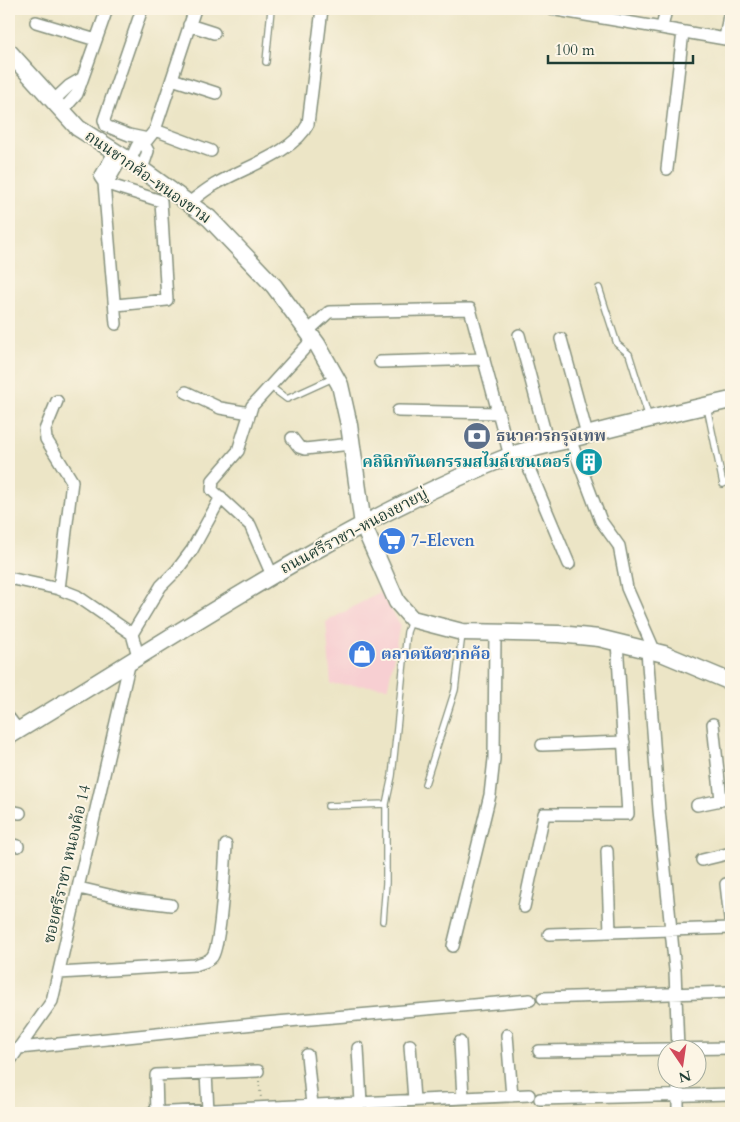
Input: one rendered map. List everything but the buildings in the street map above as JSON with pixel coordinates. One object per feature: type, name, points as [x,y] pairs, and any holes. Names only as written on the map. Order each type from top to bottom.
[{"type":"street","points":[[58,106],[69,86],[81,79],[107,9]]},
{"type":"street","points":[[142,9],[104,120],[106,126],[149,138],[211,151]]},
{"type":"street","points":[[116,324],[116,305],[104,183],[100,177],[127,159],[137,146],[149,138],[172,79],[195,9]]},
{"type":"street","points":[[189,203],[213,185],[289,145],[303,135],[308,124],[322,9]]},
{"type":"street","points":[[551,9],[728,39],[730,9]]},
{"type":"street","points":[[662,28],[666,9]]},
{"type":"street","points":[[36,22],[96,40]]},
{"type":"street","points":[[189,25],[214,33]]},
{"type":"street","points":[[667,169],[683,32]]},
{"type":"street","name":"ถนนชากค้อ-หนองขาม","points":[[9,52],[78,128],[127,159],[209,218],[274,286],[310,335],[335,377],[344,401],[363,525],[397,602],[412,619]]},
{"type":"street","points":[[172,79],[216,93]]},
{"type":"street","points":[[104,183],[161,201],[167,300],[116,305]]},
{"type":"street","points":[[272,575],[250,525],[212,490],[212,480],[238,451],[252,406],[330,312],[470,309],[499,413],[516,454],[569,564]]},
{"type":"street","points":[[519,335],[548,444]]},
{"type":"street","points":[[561,338],[587,434]]},
{"type":"street","points":[[380,362],[484,359]]},
{"type":"street","points":[[186,392],[220,408],[250,413]]},
{"type":"street","name":"ถนนศรีราชา-หนองยายบู่","points":[[12,728],[134,658],[272,575],[363,525],[438,487],[516,454],[548,444],[649,418],[731,400]]},
{"type":"street","points":[[57,401],[45,430],[46,439],[72,481],[59,589]]},
{"type":"street","points":[[398,411],[499,413]]},
{"type":"street","points":[[292,438],[299,448],[306,449],[351,444]]},
{"type":"street","points":[[570,439],[601,521],[619,546],[627,588],[651,651],[659,810],[671,930],[678,1040]]},
{"type":"street","points":[[134,658],[132,634],[161,586],[177,570],[192,550],[221,497]]},
{"type":"street","points":[[9,578],[59,589],[77,596],[132,634]]},
{"type":"street","points":[[412,619],[462,632],[559,634],[617,642],[664,654],[731,682]]},
{"type":"street","points":[[453,946],[490,795],[494,759],[495,632]]},
{"type":"street","points":[[524,907],[544,814],[628,814],[617,642]]},
{"type":"street","name":"ซอยศรีราชา หนองค้อ 14","points":[[9,1062],[52,1001],[134,658]]},
{"type":"street","points":[[697,805],[726,799],[713,724]]},
{"type":"street","points":[[542,745],[624,742]]},
{"type":"street","points":[[59,973],[195,965],[208,961],[214,956],[218,937],[226,846]]},
{"type":"street","points":[[607,851],[610,932]]},
{"type":"street","points":[[702,860],[731,853]]},
{"type":"street","points":[[549,934],[731,928],[726,884]]},
{"type":"street","points":[[79,888],[130,900],[171,905]]},
{"type":"street","points":[[543,998],[731,992]]},
{"type":"street","points":[[19,1048],[265,1023],[530,1000]]},
{"type":"street","points":[[507,1035],[512,1096]]},
{"type":"street","points":[[460,1042],[464,1098]]},
{"type":"street","points":[[410,1045],[414,1100]]},
{"type":"street","points":[[358,1048],[361,1103]]},
{"type":"street","points":[[708,1048],[731,1048]]},
{"type":"street","points":[[539,1051],[658,1049]]},
{"type":"street","points":[[307,1055],[312,1105]]},
{"type":"street","points":[[158,1113],[156,1075],[258,1071]]},
{"type":"street","points":[[206,1073],[208,1111]]},
{"type":"street","points":[[678,1090],[678,1113]]},
{"type":"street","points":[[150,1113],[262,1110],[312,1105],[512,1096],[678,1096],[731,1094]]},
{"type":"lane","points":[[266,62],[271,9]]},
{"type":"lane","points":[[599,288],[617,344],[628,354],[649,418]]},
{"type":"lane","points":[[275,390],[287,399],[335,377]]},
{"type":"lane","points":[[706,405],[723,484],[731,480]]},
{"type":"lane","points":[[384,921],[386,804],[392,776],[407,632],[412,619]]},
{"type":"lane","points":[[425,784],[455,690],[462,632]]},
{"type":"lane","points":[[328,806],[386,804]]},
{"type":"path","points":[[258,1071],[262,1110]]},
{"type":"shaded area","name":"ตลาดนัดชากค้อ","points":[[380,592],[400,624],[388,687],[331,684],[326,622]]},
{"type":"place","name":"ธนาคารกรุงเทพ","points":[[477,436]]},
{"type":"place","name":"คลินิกทันตกรรมสไมล์เซนเตอร์","points":[[589,462]]},
{"type":"place","name":"7-Eleven","points":[[392,541]]},
{"type":"place","name":"ตลาดนัดชากค้อ","points":[[362,654]]}]
